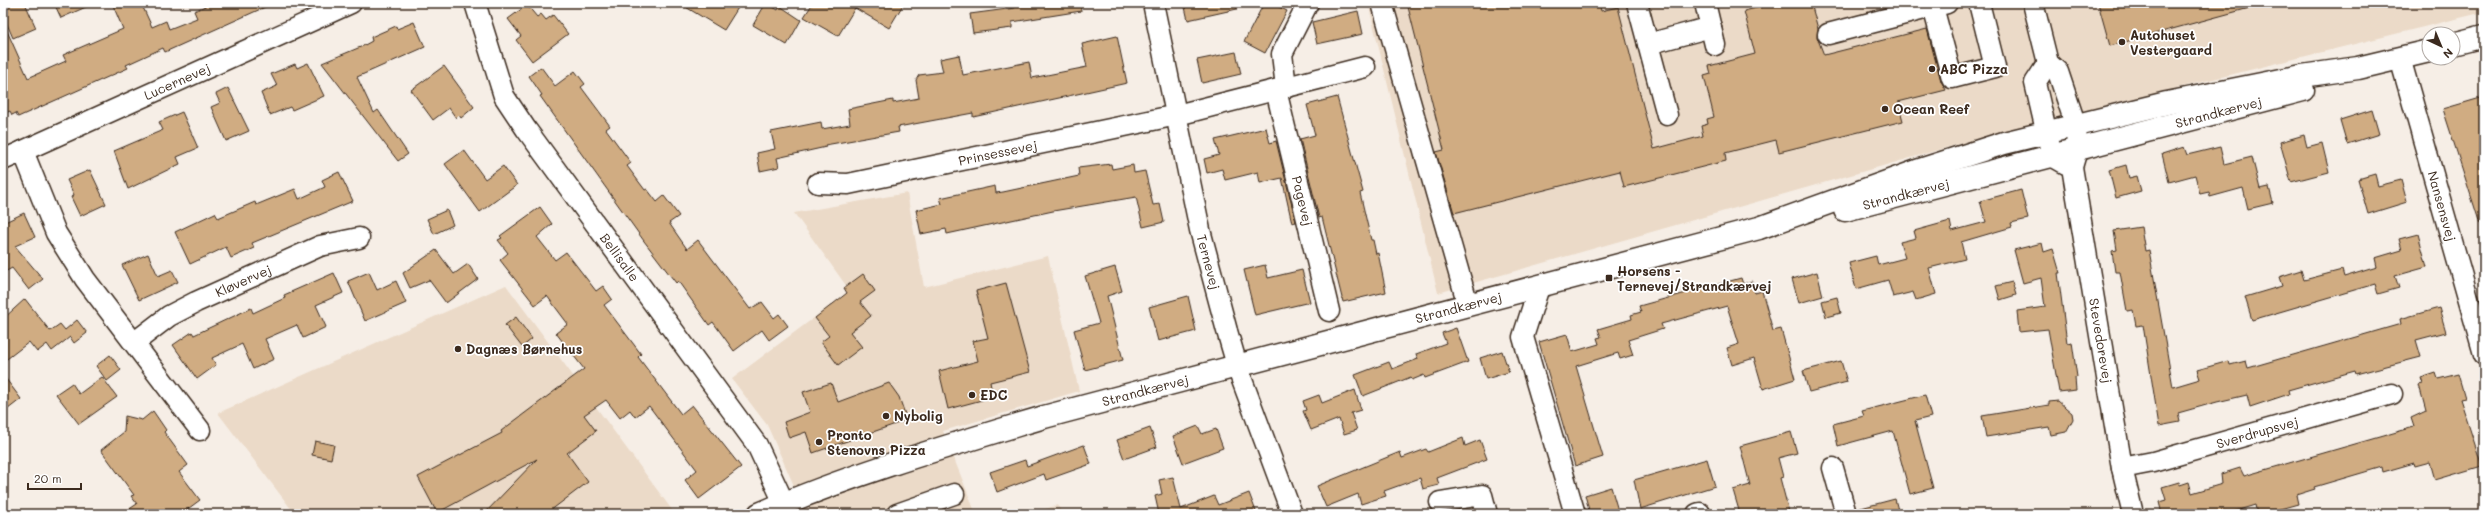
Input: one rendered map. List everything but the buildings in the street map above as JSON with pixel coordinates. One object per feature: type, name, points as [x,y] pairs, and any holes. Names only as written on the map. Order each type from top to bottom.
[{"type":"main road","points":[[2461,42],[2484,36]]},
{"type":"main road","name":"Strandkærvej","points":[[759,514],[890,463],[936,449],[1044,417],[1238,367],[1759,228],[1917,171],[2004,143],[2183,100],[2302,76],[2358,68],[2421,53]]},
{"type":"main road","name":"Strandkærvej","points":[[1759,228],[1789,225],[2052,156],[2075,158],[2303,90],[2358,68]]},
{"type":"street","name":"Lucernevej","points":[[3,160],[351,3]]},
{"type":"street","name":"Bellisalle","points":[[475,3],[504,96],[526,129],[757,445],[784,503]]},
{"type":"street","name":"Ternevej","points":[[1154,3],[1200,230],[1238,367],[1292,514]]},
{"type":"street","name":"Pagevej","points":[[1308,3],[1282,54],[1281,88],[1329,311]]},
{"type":"street","points":[[1382,3],[1468,305]]},
{"type":"street","points":[[1637,3],[1668,115]]},
{"type":"street","points":[[1648,44],[1713,36],[1705,3]]},
{"type":"street","points":[[1828,34],[1940,5],[1952,78],[1995,67],[1978,3]]},
{"type":"street","points":[[2033,3],[2048,63],[2058,72],[2076,126],[2075,158]]},
{"type":"street","name":"Nansensvej","points":[[2400,58],[2484,354]]},
{"type":"street","points":[[2048,63],[2035,83],[2045,134],[2052,156]]},
{"type":"street","points":[[1177,115],[1365,67]]},
{"type":"street","name":"Prinsessevej","points":[[818,183],[848,184],[1177,115]]},
{"type":"street","points":[[23,151],[56,233],[86,278],[200,430]]},
{"type":"street","name":"Stevedorevej","points":[[2075,158],[2122,468],[2133,514]]},
{"type":"street","name":"Kløvervej","points":[[135,342],[169,316],[196,302],[320,246],[359,238]]},
{"type":"street","points":[[1539,287],[1523,337],[1575,514]]},
{"type":"street","name":"Sverdrupsvej","points":[[2122,468],[2154,462],[2392,394]]},
{"type":"street","points":[[1833,468],[1846,514]]},
{"type":"street","points":[[897,514],[954,494]]},
{"type":"street","points":[[1440,502],[1482,495],[1487,514]]},
{"type":"shaded area","points":[[1368,3],[2484,3],[2484,12],[2428,26],[2421,26],[2421,28],[2012,129],[1438,293]]},
{"type":"shaded area","points":[[907,193],[924,287],[1048,256],[1079,391],[943,431],[976,514],[792,514],[804,508],[767,425],[732,379],[850,291],[794,213]]},
{"type":"shaded area","name":"Dagnæs Børnehus","points":[[506,285],[675,514],[295,514],[218,413]]},
{"type":"shaded area","points":[[1058,505],[1062,514],[1029,514]]},
{"type":"place","name":"Autohuset Vestergaard","points":[[2122,42]]},
{"type":"place","name":"ABC Pizza","points":[[1932,69]]},
{"type":"place","name":"Ocean Reef","points":[[1885,109]]},
{"type":"place","name":"Horsens - Ternevej/Strandkærvej","points":[[1609,278]]},
{"type":"place","name":"Dagnæs Børnehus","points":[[458,349]]},
{"type":"place","name":"EDC","points":[[972,395]]},
{"type":"place","name":"Nybolig","points":[[886,416]]},
{"type":"place","name":"Pronto Stenovns Pizza","points":[[819,442]]}]
